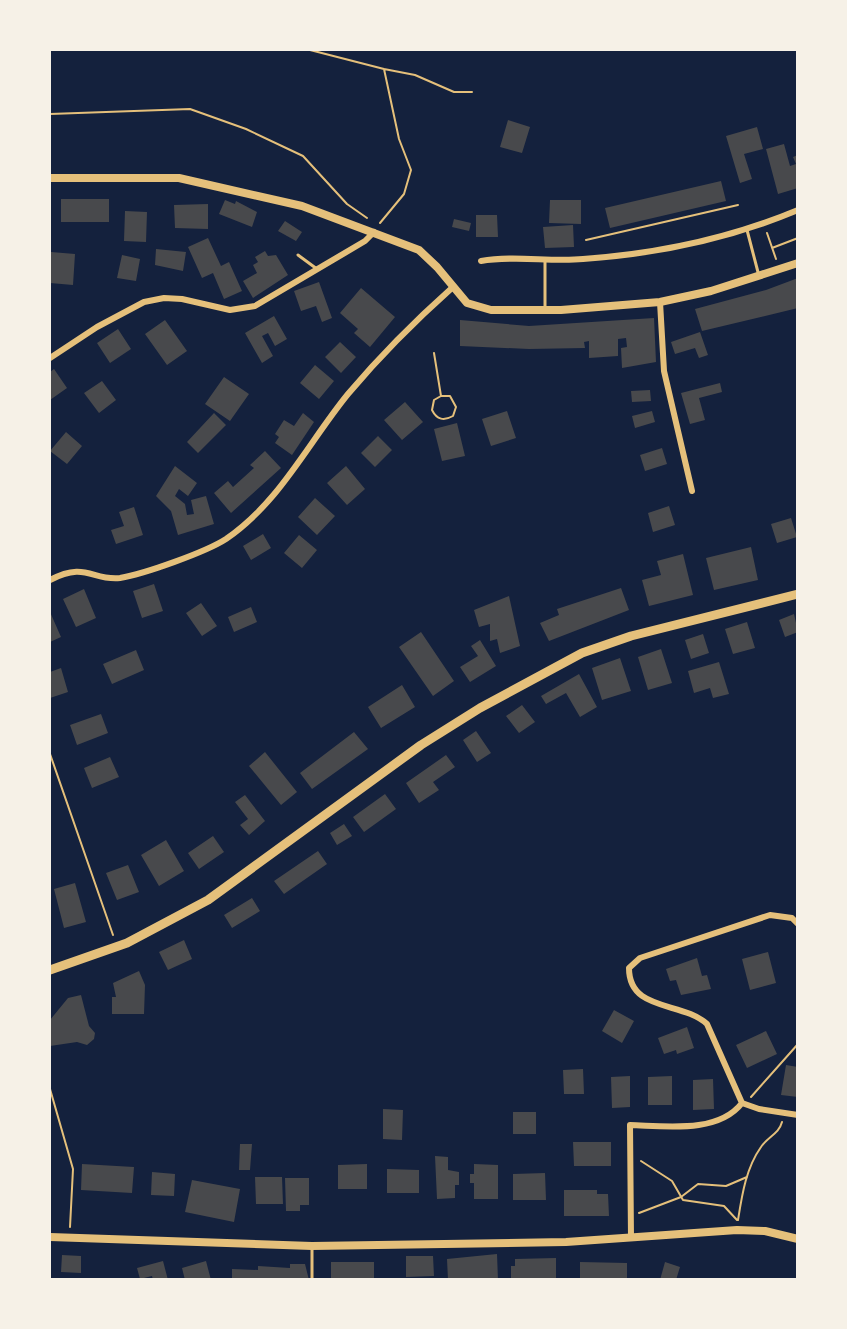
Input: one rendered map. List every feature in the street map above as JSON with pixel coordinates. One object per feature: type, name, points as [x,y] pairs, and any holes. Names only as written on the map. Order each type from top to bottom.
[{"type":"main road","points":[[50,970],[127,943],[208,900],[421,745],[480,708],[582,653],[631,636],[798,594]]},
{"type":"street","points":[[50,178],[179,178],[302,206],[419,250],[437,267],[467,303],[482,309],[545,310],[660,302],[760,277],[798,263]]},
{"type":"street","points":[[482,261],[627,255],[746,227],[798,210]]},
{"type":"street","points":[[50,358],[97,327],[144,302],[173,298],[218,309],[243,310],[255,306],[365,241],[375,232]]},
{"type":"street","points":[[50,580],[73,571],[86,570],[118,578],[201,552],[226,539],[269,501],[288,479],[349,394],[415,322],[453,287]]},
{"type":"street","points":[[660,302],[664,371],[692,491]]},
{"type":"street","points":[[798,924],[792,918],[770,915],[640,958],[628,968],[634,990],[648,1002],[697,1014],[707,1023],[742,1103],[759,1109],[798,1115]]},
{"type":"street","points":[[631,1238],[630,1125],[701,1124],[718,1121],[734,1114],[742,1103]]},
{"type":"street","points":[[50,1238],[312,1246],[566,1242],[737,1230],[765,1232],[798,1239]]},
{"type":"lane","points":[[746,227],[760,277]]},
{"type":"lane","points":[[298,255],[317,269]]},
{"type":"lane","points":[[545,260],[545,310]]},
{"type":"lane","points":[[312,1246],[312,1280]]},
{"type":"path","points":[[310,50],[414,75],[453,92],[472,92]]},
{"type":"path","points":[[380,223],[404,194],[411,170],[399,139],[384,69]]},
{"type":"path","points":[[50,114],[190,109],[246,129],[303,156],[347,204],[367,218]]},
{"type":"path","points":[[586,240],[738,205]]},
{"type":"path","points":[[763,222],[780,270]]},
{"type":"path","points":[[772,248],[798,238]]},
{"type":"path","points":[[434,353],[441,396]]},
{"type":"path","points":[[441,396],[450,396],[456,406],[453,416],[443,419],[437,417],[432,410],[434,400],[441,396]]},
{"type":"path","points":[[50,754],[114,938]]},
{"type":"path","points":[[751,1097],[798,1044]]},
{"type":"path","points":[[50,1089],[73,1168],[70,1230]]},
{"type":"path","points":[[636,1156],[672,1181],[681,1197],[690,1202],[724,1206],[738,1223],[747,1176],[762,1144],[778,1132],[783,1119]]},
{"type":"path","points":[[637,1214],[681,1197],[698,1184],[726,1186],[747,1176]]},
{"type":"building","points":[[508,120],[530,127],[522,153],[500,147]]},
{"type":"building","points":[[757,127],[763,149],[744,154],[752,179],[740,183],[726,136]]},
{"type":"building","points":[[784,144],[790,166],[796,164],[793,157],[798,155],[798,188],[778,194],[766,149]]},
{"type":"building","points":[[721,181],[726,201],[610,228],[605,208]]},
{"type":"building","points":[[61,199],[109,199],[109,222],[61,222]]},
{"type":"building","points":[[225,200],[235,204],[236,201],[257,212],[252,227],[219,214]]},
{"type":"building","points":[[550,200],[581,200],[581,224],[549,223]]},
{"type":"building","points":[[208,204],[208,229],[175,228],[174,205]]},
{"type":"building","points":[[125,211],[147,212],[146,242],[124,241]]},
{"type":"building","points":[[476,215],[497,215],[498,237],[476,237]]},
{"type":"building","points":[[454,219],[471,223],[469,231],[452,227]]},
{"type":"building","points":[[285,221],[302,232],[296,241],[278,231]]},
{"type":"building","points":[[573,225],[574,247],[545,248],[543,227]]},
{"type":"building","points":[[208,238],[221,266],[229,262],[242,291],[224,299],[213,273],[202,278],[188,247]]},
{"type":"building","points":[[156,249],[186,252],[183,271],[155,265]]},
{"type":"building","points":[[265,251],[268,256],[276,255],[288,275],[253,298],[243,281],[257,273],[253,265],[258,262],[255,257]]},
{"type":"building","points":[[51,252],[75,254],[73,285],[50,283]]},
{"type":"building","points":[[122,255],[140,259],[136,281],[117,278]]},
{"type":"building","points":[[798,278],[798,308],[702,331],[695,309],[766,290]]},
{"type":"building","points":[[319,282],[332,318],[322,322],[316,306],[301,311],[294,291]]},
{"type":"building","points":[[361,288],[395,317],[370,347],[354,333],[358,329],[340,313]]},
{"type":"building","points":[[274,316],[287,339],[275,346],[268,333],[262,336],[273,356],[262,363],[245,333]]},
{"type":"building","points":[[654,318],[656,362],[622,368],[621,348],[627,347],[626,338],[618,339],[618,356],[589,358],[589,341],[584,342],[585,348],[529,349],[460,346],[460,320],[529,326]]},
{"type":"building","points":[[165,320],[187,351],[167,365],[145,334]]},
{"type":"building","points":[[118,329],[131,349],[110,363],[97,343]]},
{"type":"building","points":[[700,332],[708,355],[699,358],[695,348],[675,354],[671,342]]},
{"type":"building","points":[[340,342],[356,357],[341,373],[325,357]]},
{"type":"building","points":[[315,365],[334,381],[319,399],[300,383]]},
{"type":"building","points":[[54,369],[67,388],[50,400],[50,372]]},
{"type":"building","points":[[224,377],[249,394],[230,421],[205,404]]},
{"type":"building","points":[[102,381],[116,400],[99,413],[84,393]]},
{"type":"building","points":[[720,383],[722,392],[699,398],[705,420],[690,424],[681,393]]},
{"type":"building","points":[[650,390],[651,401],[632,402],[631,391]]},
{"type":"building","points":[[405,402],[423,422],[402,440],[384,420]]},
{"type":"building","points":[[507,411],[516,438],[491,446],[482,419]]},
{"type":"building","points":[[652,411],[655,422],[635,428],[632,416]]},
{"type":"building","points":[[214,413],[226,425],[198,453],[187,442]]},
{"type":"building","points":[[303,413],[314,422],[292,455],[275,443],[279,437],[275,434],[284,420],[294,426]]},
{"type":"building","points":[[457,423],[465,456],[442,461],[434,429]]},
{"type":"building","points":[[66,432],[82,446],[67,464],[50,451]]},
{"type":"building","points":[[378,436],[392,450],[375,467],[361,453]]},
{"type":"building","points":[[662,448],[667,464],[645,471],[640,455]]},
{"type":"building","points":[[265,451],[281,468],[231,513],[214,493],[228,481],[233,487],[254,468],[250,465]]},
{"type":"building","points":[[175,466],[197,483],[188,496],[179,489],[175,496],[185,504],[187,515],[194,514],[191,500],[206,496],[214,524],[178,535],[171,511],[156,496]]},
{"type":"building","points":[[346,466],[365,489],[347,505],[327,483]]},
{"type":"building","points":[[315,498],[335,516],[317,535],[298,517]]},
{"type":"building","points":[[669,506],[675,525],[653,532],[648,513]]},
{"type":"building","points":[[134,507],[143,535],[116,544],[111,530],[124,526],[119,512]]},
{"type":"building","points":[[791,518],[797,537],[777,543],[771,524]]},
{"type":"building","points":[[263,534],[271,548],[251,560],[243,546]]},
{"type":"building","points":[[299,535],[317,550],[302,568],[284,553]]},
{"type":"building","points":[[751,547],[758,580],[714,590],[706,558]]},
{"type":"building","points":[[683,554],[693,595],[649,606],[642,580],[661,575],[657,561]]},
{"type":"building","points":[[154,584],[163,611],[142,618],[133,591]]},
{"type":"building","points":[[621,588],[629,610],[549,641],[540,623],[559,615],[557,609]]},
{"type":"building","points":[[84,589],[96,618],[76,627],[63,599]]},
{"type":"building","points":[[509,596],[520,646],[500,653],[497,639],[490,641],[490,624],[479,627],[474,610]]},
{"type":"building","points":[[201,603],[217,626],[202,636],[186,613]]},
{"type":"building","points":[[251,607],[257,622],[234,632],[228,617]]},
{"type":"building","points":[[50,612],[61,637],[50,642]]},
{"type":"building","points":[[794,614],[798,632],[785,637],[779,620]]},
{"type":"building","points":[[747,622],[755,648],[733,654],[725,629]]},
{"type":"building","points":[[421,632],[454,681],[433,696],[399,647]]},
{"type":"building","points":[[703,634],[709,653],[691,659],[685,640]]},
{"type":"building","points":[[480,640],[496,666],[470,682],[460,667],[478,656],[471,646]]},
{"type":"building","points":[[661,649],[672,683],[648,690],[638,657]]},
{"type":"building","points":[[136,650],[144,670],[112,684],[103,664]]},
{"type":"building","points":[[620,658],[631,691],[602,700],[592,668]]},
{"type":"building","points":[[719,662],[729,694],[713,698],[710,688],[694,693],[688,671]]},
{"type":"building","points":[[61,668],[68,692],[50,698],[50,672]]},
{"type":"building","points":[[579,674],[597,707],[580,717],[566,693],[546,704],[541,696]]},
{"type":"building","points":[[402,685],[415,707],[381,728],[368,707]]},
{"type":"building","points":[[522,705],[535,722],[519,733],[506,716]]},
{"type":"building","points":[[101,714],[108,733],[77,745],[70,725]]},
{"type":"building","points":[[476,731],[491,753],[477,762],[463,740]]},
{"type":"building","points":[[354,732],[368,749],[312,789],[300,773]]},
{"type":"building","points":[[265,752],[297,792],[281,805],[249,766]]},
{"type":"building","points":[[446,755],[455,767],[433,782],[439,790],[419,803],[406,783]]},
{"type":"building","points":[[110,757],[119,777],[92,788],[84,768]]},
{"type":"building","points":[[385,794],[396,809],[364,832],[353,817]]},
{"type":"building","points":[[245,795],[265,821],[249,835],[240,825],[248,819],[235,802]]},
{"type":"building","points":[[344,824],[352,836],[337,845],[330,833]]},
{"type":"building","points":[[213,836],[224,852],[199,869],[188,853]]},
{"type":"building","points":[[166,840],[184,871],[159,886],[141,855]]},
{"type":"building","points":[[318,851],[327,864],[284,894],[274,881]]},
{"type":"building","points":[[128,865],[139,892],[117,900],[106,873]]},
{"type":"building","points":[[75,883],[86,922],[64,928],[54,889]]},
{"type":"building","points":[[252,898],[260,911],[232,928],[224,915]]},
{"type":"building","points":[[184,940],[192,959],[168,970],[159,952]]},
{"type":"building","points":[[768,952],[776,983],[750,990],[742,959]]},
{"type":"building","points":[[697,958],[702,976],[707,975],[711,989],[681,995],[676,980],[670,981],[666,969]]},
{"type":"building","points":[[139,971],[145,985],[144,1014],[112,1014],[112,997],[116,997],[113,983]]},
{"type":"building","points":[[81,995],[89,1026],[95,1033],[94,1039],[87,1045],[77,1042],[50,1046],[50,1020],[68,998]]},
{"type":"building","points":[[614,1010],[634,1021],[622,1043],[602,1031]]},
{"type":"building","points":[[687,1027],[694,1048],[677,1054],[676,1050],[664,1054],[658,1038]]},
{"type":"building","points":[[766,1031],[777,1054],[747,1068],[736,1045]]},
{"type":"building","points":[[786,1065],[798,1067],[798,1097],[781,1095]]},
{"type":"building","points":[[583,1069],[584,1094],[564,1094],[563,1070]]},
{"type":"building","points":[[630,1076],[630,1107],[612,1108],[611,1077]]},
{"type":"building","points":[[672,1076],[672,1105],[648,1105],[648,1077]]},
{"type":"building","points":[[713,1079],[714,1109],[693,1110],[693,1080]]},
{"type":"building","points":[[383,1109],[403,1110],[402,1140],[383,1139]]},
{"type":"building","points":[[513,1112],[536,1112],[536,1134],[513,1134]]},
{"type":"building","points":[[573,1142],[611,1142],[611,1166],[574,1166]]},
{"type":"building","points":[[240,1144],[252,1144],[250,1170],[239,1170]]},
{"type":"building","points":[[435,1156],[448,1157],[448,1170],[459,1172],[459,1185],[455,1185],[455,1198],[437,1199]]},
{"type":"building","points":[[82,1164],[134,1167],[132,1193],[81,1190]]},
{"type":"building","points":[[367,1164],[367,1189],[338,1189],[338,1165]]},
{"type":"building","points":[[474,1164],[498,1165],[498,1199],[474,1199],[474,1183],[470,1183],[470,1174],[474,1174]]},
{"type":"building","points":[[387,1169],[419,1170],[419,1193],[387,1193]]},
{"type":"building","points":[[152,1172],[175,1174],[174,1196],[151,1195]]},
{"type":"building","points":[[545,1173],[546,1200],[513,1200],[513,1174]]},
{"type":"building","points":[[255,1177],[282,1177],[283,1204],[256,1204]]},
{"type":"building","points":[[285,1178],[309,1178],[309,1205],[300,1205],[300,1211],[286,1211]]},
{"type":"building","points":[[192,1180],[240,1189],[234,1222],[185,1212]]},
{"type":"building","points":[[564,1190],[597,1190],[597,1194],[608,1194],[609,1216],[564,1216]]},
{"type":"building","points":[[497,1254],[498,1280],[448,1280],[447,1259]]},
{"type":"building","points":[[62,1255],[81,1256],[81,1273],[61,1272]]},
{"type":"building","points":[[406,1256],[433,1256],[434,1276],[406,1277]]},
{"type":"building","points":[[556,1258],[556,1280],[511,1280],[511,1266],[515,1266],[515,1259]]},
{"type":"building","points":[[163,1261],[168,1280],[153,1280],[152,1276],[140,1279],[137,1268]]},
{"type":"building","points":[[206,1261],[211,1280],[185,1280],[182,1268]]},
{"type":"building","points":[[331,1262],[374,1262],[374,1280],[331,1280]]},
{"type":"building","points":[[580,1262],[627,1263],[627,1280],[580,1280]]},
{"type":"building","points":[[665,1262],[680,1267],[676,1280],[660,1280]]},
{"type":"building","points":[[290,1264],[305,1264],[309,1280],[232,1280],[232,1269],[258,1270],[258,1266],[290,1268]]}]
